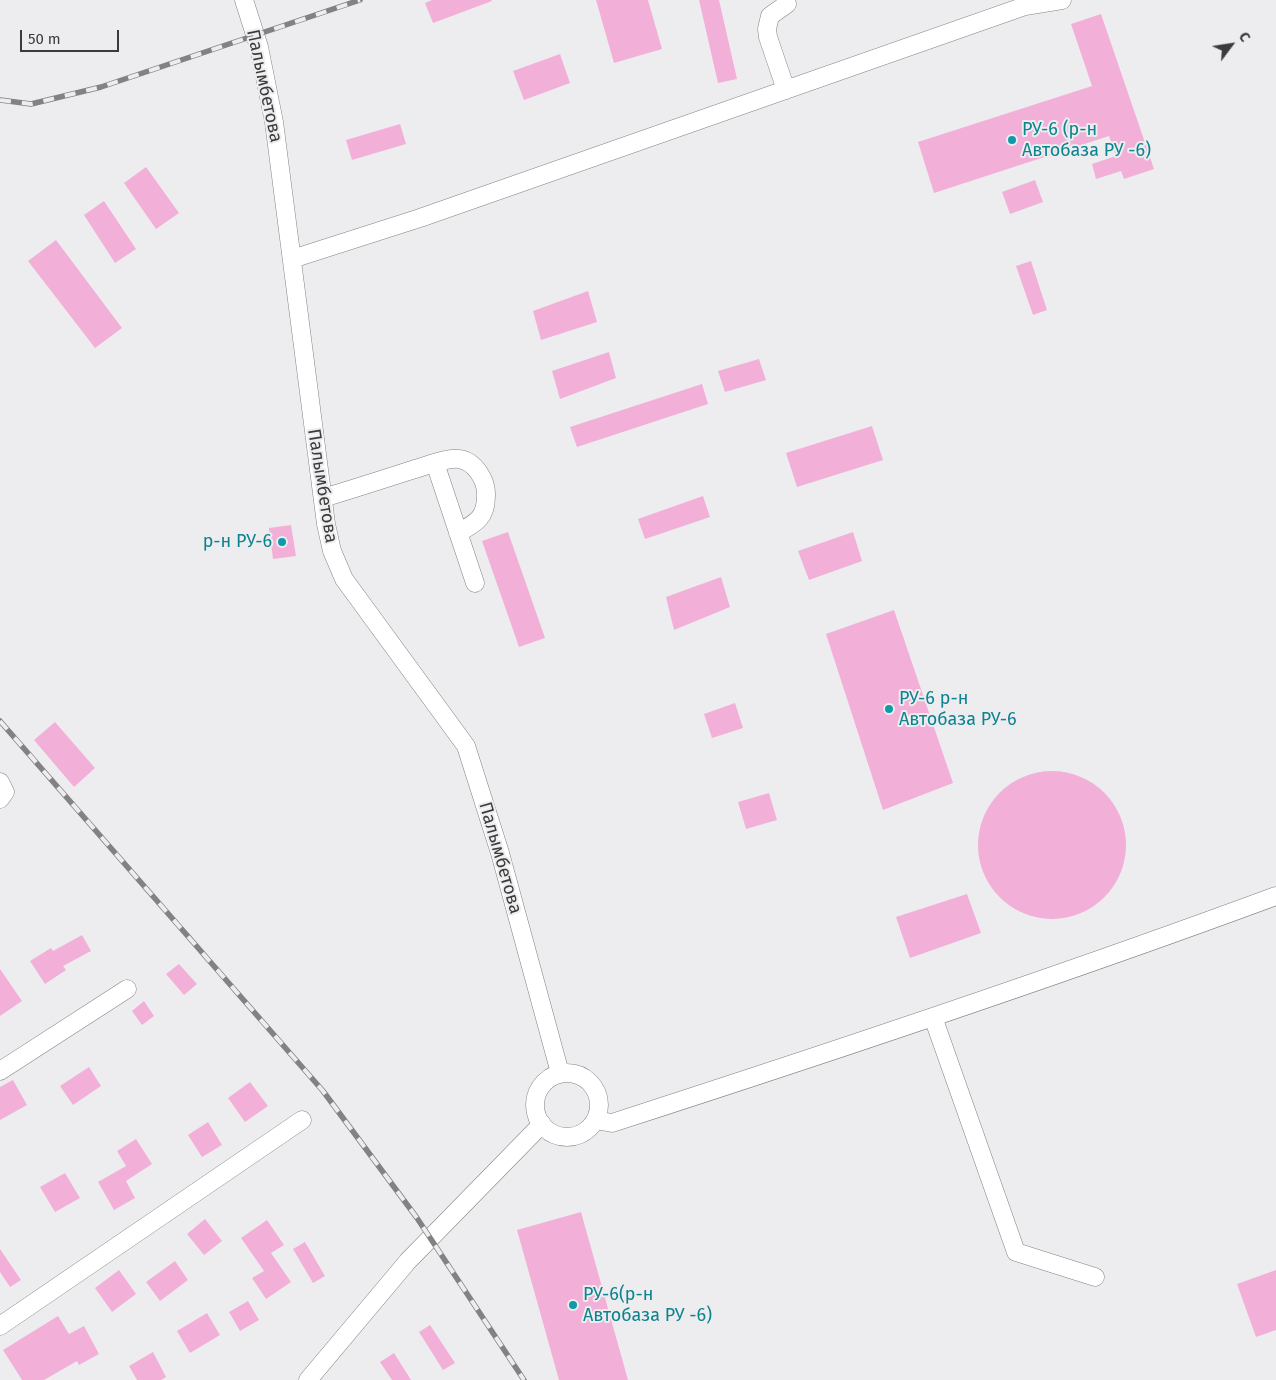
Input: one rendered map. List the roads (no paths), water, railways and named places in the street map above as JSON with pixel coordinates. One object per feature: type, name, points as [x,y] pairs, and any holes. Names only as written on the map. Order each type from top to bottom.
[{"type":"street","name":"Палымбетова","points":[[244,0],[259,47],[274,122],[323,498],[332,551],[344,580],[466,746],[500,853],[560,1073]]},
{"type":"street","points":[[292,259],[430,215],[1025,6],[1062,0]]},
{"type":"street","points":[[786,4],[770,16],[767,29],[786,90]]},
{"type":"street","points":[[323,498],[435,463],[457,458],[468,462],[476,469],[486,492],[486,506],[482,515],[475,523],[458,533]]},
{"type":"street","points":[[435,463],[475,583]]},
{"type":"street","points":[[0,782],[5,792],[0,799]]},
{"type":"street","points":[[596,1120],[612,1123],[878,1037],[1276,896]]},
{"type":"street","points":[[0,1071],[127,989]]},
{"type":"street","points":[[933,1017],[1016,1252],[1095,1277]]},
{"type":"street","points":[[570,1072],[581,1075],[596,1089],[600,1099],[596,1120],[589,1129],[580,1135],[570,1137],[554,1134],[542,1124],[536,1115],[535,1104],[542,1084],[550,1077],[560,1073],[570,1072]]},
{"type":"street","points":[[0,1326],[302,1120]]},
{"type":"street","points":[[308,1380],[408,1261],[542,1124]]},
{"type":"railway","points":[[0,100],[31,104],[101,87],[360,0]]},
{"type":"railway","points":[[0,721],[323,1091],[417,1218],[524,1380]]},
{"type":"place","name":"РУ-6 (р-н Автобаза РУ -6)","points":[[1012,140]]},
{"type":"place","name":"р-н РУ-6","points":[[282,542]]},
{"type":"place","name":"РУ-6 р-н Автобаза РУ-6","points":[[889,709]]},
{"type":"place","name":"РУ-6(р-н Автобаза РУ -6)","points":[[573,1305]]}]
